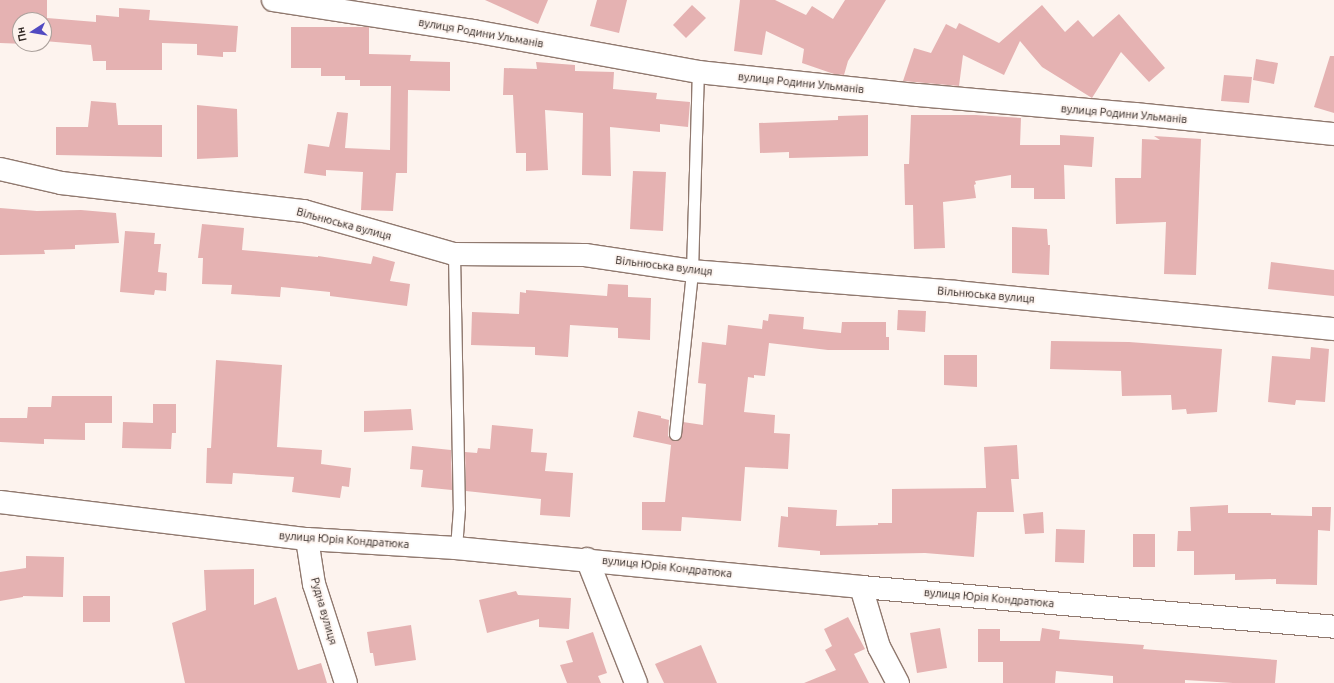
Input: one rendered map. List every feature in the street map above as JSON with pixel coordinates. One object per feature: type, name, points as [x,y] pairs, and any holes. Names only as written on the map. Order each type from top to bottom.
[{"type":"street","name":"вулиця Родини Ульманів","points":[[273,0],[473,31],[698,72],[918,96],[1136,114],[1334,134]]},
{"type":"street","name":"Вільнюська вулиця","points":[[0,169],[61,183],[304,212],[454,254],[585,255],[692,271],[956,292],[1334,329]]},
{"type":"street","name":"вулиця Юрія Кондратюка","points":[[0,502],[307,538],[587,559],[861,587],[1334,627]]},
{"type":"street","name":"Рудна вулиця","points":[[307,538],[314,584],[346,683]]},
{"type":"street","points":[[587,559],[636,683]]},
{"type":"street","points":[[861,587],[879,647],[898,683]]},
{"type":"lane","points":[[675,434],[692,271],[698,72]]},
{"type":"lane","points":[[454,254],[459,508],[456,548]]},
{"type":"building","points":[[0,0],[47,0],[47,12],[12,12],[12,44],[0,43]]},
{"type":"building","points":[[485,0],[548,0],[538,24]]},
{"type":"building","points":[[597,0],[627,0],[619,33],[590,26]]},
{"type":"building","points":[[740,0],[775,0],[806,15],[812,6],[833,19],[845,0],[886,0],[848,61],[844,75],[834,74],[802,63],[804,49],[766,31],[762,55],[734,51]]},
{"type":"building","points":[[692,5],[706,18],[686,38],[673,25]]},
{"type":"building","points":[[1042,5],[1065,32],[1078,20],[1093,37],[1119,14],[1165,68],[1149,82],[1121,52],[1092,98],[1042,67],[1020,41],[1004,75],[963,55],[959,86],[903,81],[914,48],[931,53],[946,24],[956,29],[959,23],[999,43]]},
{"type":"building","points":[[119,8],[150,10],[149,20],[238,26],[236,52],[223,52],[223,57],[197,55],[197,44],[162,43],[162,70],[106,70],[106,61],[93,61],[91,45],[52,42],[52,18],[96,22],[96,15],[119,17]]},
{"type":"building","points":[[291,27],[369,27],[369,54],[411,55],[410,61],[450,62],[450,91],[408,90],[407,173],[396,173],[393,211],[361,210],[363,172],[326,170],[326,176],[304,173],[308,144],[329,147],[337,112],[348,113],[345,148],[390,150],[391,86],[360,86],[360,80],[345,80],[345,76],[321,76],[321,68],[291,68]]},
{"type":"building","points":[[1330,56],[1334,56],[1334,113],[1314,107]]},
{"type":"building","points":[[1256,59],[1278,63],[1274,84],[1253,80]]},
{"type":"building","points":[[536,62],[575,65],[575,71],[614,72],[613,89],[657,93],[656,99],[690,102],[688,127],[660,124],[660,132],[610,127],[611,176],[582,175],[583,113],[545,110],[548,170],[526,171],[526,153],[516,153],[513,95],[503,95],[504,68],[537,69]]},
{"type":"building","points":[[1224,75],[1252,77],[1249,103],[1221,101]]},
{"type":"building","points":[[91,101],[116,103],[118,125],[162,125],[162,157],[56,155],[56,127],[88,127]]},
{"type":"building","points":[[197,105],[237,109],[238,157],[197,159]]},
{"type":"building","points":[[868,115],[868,156],[789,158],[789,152],[760,153],[759,123],[838,120],[838,116]]},
{"type":"building","points":[[911,115],[976,115],[1021,118],[1020,145],[1060,145],[1060,135],[1094,137],[1092,167],[1064,165],[1065,199],[1034,199],[1034,188],[1011,188],[1011,175],[975,181],[976,184],[974,185],[976,198],[943,202],[945,248],[914,249],[913,205],[905,205],[904,164],[909,164]]},
{"type":"building","points":[[1154,136],[1201,139],[1196,275],[1164,274],[1166,222],[1116,224],[1115,178],[1141,178],[1142,139],[1160,140]]},
{"type":"building","points":[[633,171],[666,172],[663,231],[630,229]]},
{"type":"building","points":[[0,208],[37,211],[81,210],[116,213],[119,243],[75,245],[75,249],[44,250],[45,254],[0,255]]},
{"type":"building","points":[[202,224],[244,228],[242,250],[318,256],[371,264],[373,256],[395,262],[390,281],[410,284],[407,306],[330,296],[330,292],[281,287],[280,297],[231,294],[232,285],[202,284],[203,258],[198,258]]},
{"type":"building","points":[[1012,227],[1047,229],[1048,245],[1050,245],[1049,275],[1012,273]]},
{"type":"building","points":[[125,231],[155,233],[154,244],[161,244],[158,272],[167,273],[166,291],[155,290],[154,295],[120,292]]},
{"type":"building","points":[[1271,262],[1334,270],[1334,296],[1268,289]]},
{"type":"building","points":[[608,284],[628,285],[628,297],[651,298],[650,340],[618,338],[618,328],[570,325],[568,357],[535,355],[535,347],[471,345],[472,312],[519,314],[520,292],[526,293],[526,290],[607,296]]},
{"type":"building","points":[[898,310],[926,311],[925,332],[897,330]]},
{"type":"building","points":[[769,314],[804,317],[803,329],[841,333],[842,322],[886,322],[886,337],[889,337],[889,350],[828,350],[769,343],[765,376],[754,375],[754,378],[748,377],[744,412],[775,415],[774,433],[790,434],[788,469],[745,467],[741,521],[682,517],[681,531],[642,530],[642,502],[665,502],[671,445],[633,437],[638,411],[661,416],[661,418],[669,420],[668,436],[674,441],[681,438],[683,422],[703,425],[706,384],[698,383],[702,342],[726,345],[728,325],[762,329],[763,320],[768,321]]},
{"type":"building","points":[[1051,341],[1129,342],[1222,349],[1217,412],[1187,414],[1186,409],[1172,410],[1171,395],[1122,396],[1121,371],[1050,369]]},
{"type":"building","points":[[1311,347],[1329,349],[1325,402],[1296,400],[1295,405],[1268,402],[1272,356],[1310,359]]},
{"type":"building","points":[[944,355],[977,355],[977,387],[944,385]]},
{"type":"building","points":[[216,360],[282,365],[277,447],[322,450],[321,464],[351,468],[349,487],[342,486],[340,498],[292,492],[294,477],[233,473],[232,484],[206,483],[207,448],[211,448]]},
{"type":"building","points":[[52,396],[112,396],[112,423],[85,423],[85,440],[44,439],[44,444],[0,442],[0,418],[27,418],[28,407],[51,407]]},
{"type":"building","points":[[153,404],[176,404],[176,433],[172,433],[171,449],[122,448],[123,422],[153,423]]},
{"type":"building","points":[[411,409],[413,430],[364,432],[364,411]]},
{"type":"building","points":[[492,425],[533,429],[531,452],[547,453],[545,471],[573,473],[570,517],[540,515],[541,499],[466,491],[465,452],[477,453],[478,448],[490,449]]},
{"type":"building","points":[[1017,445],[1019,479],[1011,479],[1014,512],[977,512],[974,557],[925,553],[820,555],[820,551],[778,547],[781,516],[788,517],[788,507],[837,510],[836,526],[878,525],[878,523],[892,523],[892,489],[986,488],[984,447]]},
{"type":"building","points":[[412,446],[451,450],[452,490],[421,487],[423,470],[410,469]]},
{"type":"building","points":[[1228,505],[1228,513],[1271,513],[1271,515],[1312,516],[1312,507],[1331,507],[1330,531],[1318,530],[1317,585],[1276,584],[1276,579],[1235,580],[1235,574],[1194,575],[1194,551],[1177,551],[1178,531],[1191,531],[1190,507]]},
{"type":"building","points":[[1043,512],[1044,533],[1025,534],[1023,514]]},
{"type":"building","points":[[1056,529],[1085,530],[1084,563],[1055,562]]},
{"type":"building","points":[[1133,534],[1155,534],[1155,567],[1133,567]]},
{"type":"building","points":[[26,556],[64,557],[63,597],[23,596],[0,601],[0,572],[26,568]]},
{"type":"building","points":[[254,569],[254,605],[276,597],[298,670],[321,663],[327,683],[185,683],[172,623],[206,610],[204,570]]},
{"type":"building","points":[[516,591],[518,595],[571,598],[569,629],[539,627],[539,619],[487,633],[479,600]]},
{"type":"building","points":[[83,596],[110,596],[110,622],[83,622]]},
{"type":"building","points":[[848,617],[865,649],[854,654],[869,683],[804,683],[836,670],[825,650],[832,646],[824,629]]},
{"type":"building","points":[[411,625],[416,660],[375,666],[373,653],[370,653],[367,632]]},
{"type":"building","points":[[940,628],[947,668],[917,673],[910,633]]},
{"type":"building","points":[[1042,628],[1060,631],[1059,639],[1144,645],[1143,649],[1277,660],[1275,683],[1233,683],[1185,680],[1185,683],[1113,683],[1113,676],[1056,671],[1055,683],[1003,683],[1003,662],[978,662],[978,629],[1000,629],[1000,641],[1040,641]]},
{"type":"building","points":[[593,632],[607,673],[598,676],[601,683],[567,683],[560,665],[573,662],[566,641]]},
{"type":"building","points":[[701,645],[717,683],[664,683],[655,664]]}]
